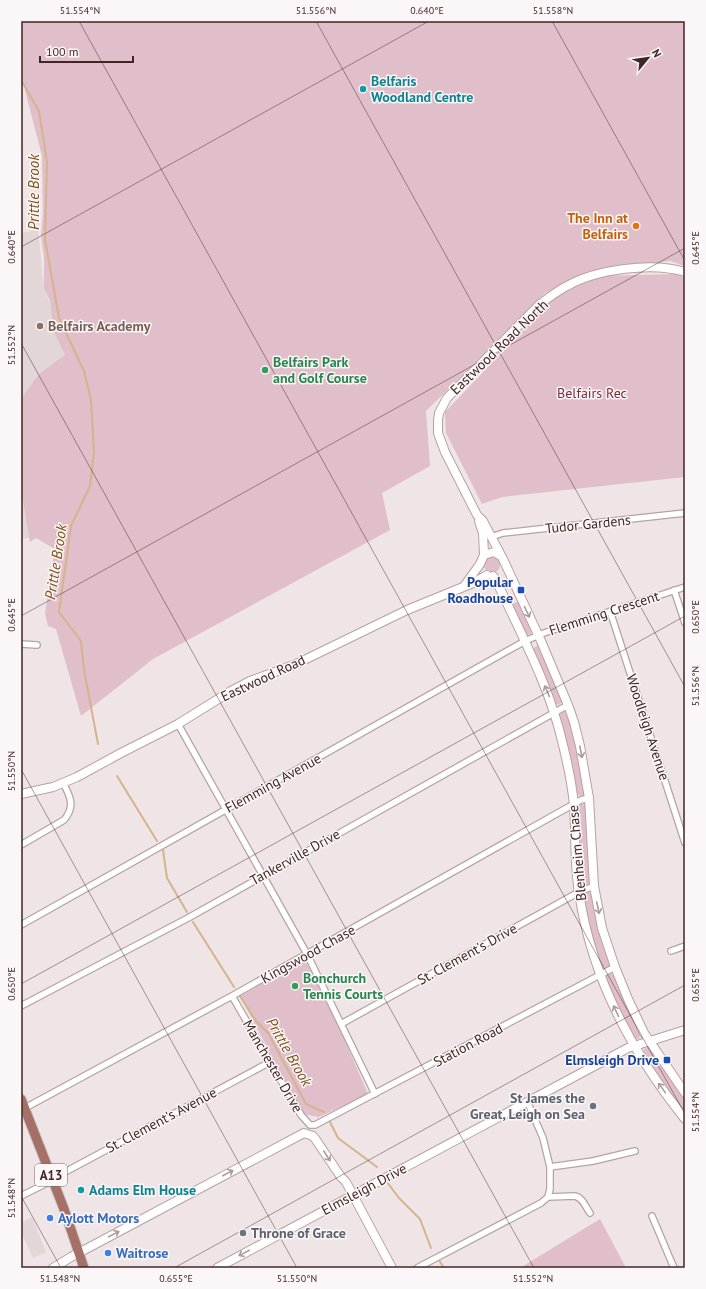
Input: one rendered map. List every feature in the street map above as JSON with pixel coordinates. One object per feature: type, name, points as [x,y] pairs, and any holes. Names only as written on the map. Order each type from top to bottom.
[{"type":"main road","name":"A13","points":[[23,1106],[52,1179],[84,1268]]},
{"type":"street","name":"Eastwood Road North","points":[[477,515],[455,474],[438,434],[438,420],[441,408],[447,398],[540,305],[568,285],[614,271],[634,268],[659,268],[685,272]]},
{"type":"street","name":"Tudor Gardens","points":[[491,537],[503,533],[685,513]]},
{"type":"street","points":[[477,515],[483,520],[503,559],[504,567],[501,572],[490,575],[484,573],[480,564]]},
{"type":"street","points":[[465,585],[480,564],[484,555],[484,537],[477,515]]},
{"type":"street","points":[[484,555],[494,552],[503,559]]},
{"type":"street","name":"Blenheim Chase","points":[[503,559],[568,705],[580,746],[590,798],[594,886],[602,928],[615,967],[628,999],[649,1041],[685,1093]]},
{"type":"street","name":"Blenheim Chase","points":[[490,575],[496,580],[525,641],[548,695],[563,744],[574,804],[576,862],[579,892],[587,935],[600,975],[618,1016],[635,1045],[657,1081],[685,1119]]},
{"type":"street","name":"Eastwood Road","points":[[21,794],[77,778],[121,753],[178,724],[250,681],[294,665],[407,610],[490,575]]},
{"type":"street","name":"Flemming Crescent","points":[[525,641],[538,635],[685,587]]},
{"type":"street","points":[[674,590],[685,623]]},
{"type":"street","name":"Woodleigh Avenue","points":[[610,611],[685,843]]},
{"type":"street","name":"Flemming Avenue","points":[[21,926],[525,641]]},
{"type":"street","points":[[21,644],[37,646]]},
{"type":"street","name":"Tankerville Drive","points":[[21,1006],[188,918],[568,705]]},
{"type":"street","points":[[178,724],[307,954],[375,1094]]},
{"type":"street","points":[[21,845],[64,820],[68,816],[71,801],[70,795],[63,783]]},
{"type":"street","name":"Kingswood Chase","points":[[23,1106],[232,996],[581,800],[590,798]]},
{"type":"street","name":"St. Clement's Drive","points":[[340,1024],[579,892],[594,886]]},
{"type":"street","points":[[671,951],[685,946]]},
{"type":"street","name":"Station Road","points":[[321,1123],[615,967]]},
{"type":"street","name":"Manchester Drive","points":[[232,996],[304,1120],[310,1125],[321,1123]]},
{"type":"street","name":"Elmsleigh Drive","points":[[217,1268],[616,1054],[635,1045],[685,1030]]},
{"type":"street","name":"St. Clement's Avenue","points":[[21,1196],[270,1062]]},
{"type":"street","points":[[417,1268],[541,1203],[548,1197],[550,1189],[550,1167],[543,1138],[527,1101]]},
{"type":"street","name":"Manchester Drive","points":[[79,1252],[304,1133],[312,1136],[346,1182],[392,1268]]},
{"type":"street","points":[[550,1167],[594,1161],[635,1151]]},
{"type":"street","points":[[548,1197],[579,1197],[590,1213]]},
{"type":"street","points":[[652,1216],[674,1268]]},
{"type":"street","points":[[53,1268],[79,1252]]},
{"type":"shaded area","name":"Belfairs Academy","points":[[38,230],[44,288],[73,364],[21,404],[21,233]]},
{"type":"shaded area","points":[[21,487],[32,538],[21,538]]},
{"type":"shaded area","points":[[32,1217],[46,1252],[33,1258],[21,1232],[21,1223]]},
{"type":"green space","name":"Belfairs Park and Golf Course","points":[[21,21],[685,21],[685,266],[670,261],[589,272],[545,293],[426,411],[430,466],[382,493],[390,530],[153,659],[81,716],[56,629],[48,626],[45,613],[55,549],[36,538],[30,542],[21,488],[21,399],[39,374],[65,355],[54,332],[50,301],[44,288],[44,258],[41,235],[43,212],[42,156],[21,75]]},
{"type":"green space","name":"Belfairs Rec","points":[[676,274],[685,278],[685,477],[502,497],[482,504],[446,433],[445,412],[555,297],[596,276]]},
{"type":"green space","points":[[489,557],[495,557],[500,562],[498,571],[495,573],[489,573],[484,568],[484,562]]},
{"type":"green space","points":[[519,601],[532,630],[531,634],[525,635],[510,605]]},
{"type":"green space","points":[[539,644],[563,701],[559,705],[555,704],[531,650]]},
{"type":"green space","points":[[563,711],[568,714],[573,730],[585,794],[582,796],[577,795],[559,716]]},
{"type":"green space","points":[[581,804],[586,805],[590,883],[586,885],[580,880],[577,807]]},
{"type":"green space","points":[[588,892],[591,894],[593,899],[610,964],[605,968],[602,967],[590,929],[584,900],[584,895]]},
{"type":"green space","points":[[305,960],[338,1025],[368,1094],[319,1117],[303,1114],[240,996]]},
{"type":"green space","points":[[612,974],[615,978],[640,1035],[639,1039],[634,1039],[620,1014],[606,979],[606,976]]},
{"type":"green space","points":[[648,1047],[685,1098],[685,1113],[649,1065],[644,1049]]},
{"type":"green space","points":[[600,1219],[626,1268],[520,1268]]},
{"type":"waterway","name":"Prittle Brook","points":[[21,80],[39,111],[47,162],[45,240],[59,318],[84,371],[91,400],[94,452],[90,486],[71,526],[59,612],[81,641],[84,670],[98,744]]},
{"type":"waterway","name":"Prittle Brook","points":[[117,776],[157,841]]},
{"type":"waterway","name":"Prittle Brook","points":[[163,850],[167,878],[187,912]]},
{"type":"waterway","name":"Prittle Brook","points":[[193,922],[234,987]]},
{"type":"waterway","name":"Prittle Brook","points":[[240,996],[256,1021],[268,1033],[306,1104],[324,1112]]},
{"type":"waterway","name":"Prittle Brook","points":[[330,1122],[338,1138],[377,1167]]},
{"type":"waterway","name":"Prittle Brook","points":[[387,1182],[399,1198],[420,1219],[431,1248]]},
{"type":"waterway","name":"Prittle Brook","points":[[439,1260],[444,1268]]},
{"type":"place","name":"Belfaris Woodland Centre","points":[[363,89]]},
{"type":"place","name":"The Inn at Belfairs","points":[[636,226]]},
{"type":"place","name":"Belfairs Academy","points":[[40,326]]},
{"type":"place","name":"Belfairs Park and Golf Course","points":[[265,370]]},
{"type":"place","name":"Popular Roadhouse","points":[[521,590]]},
{"type":"place","name":"Bonchurch Tennis Courts","points":[[295,986]]},
{"type":"place","name":"Elmsleigh Drive","points":[[667,1060]]},
{"type":"place","name":"St James the Great, Leigh on Sea","points":[[593,1106]]},
{"type":"place","name":"Adams Elm House","points":[[81,1190]]},
{"type":"place","name":"Aylott Motors","points":[[50,1218]]},
{"type":"place","name":"Throne of Grace","points":[[243,1233]]},
{"type":"place","name":"Waitrose","points":[[108,1253]]}]
